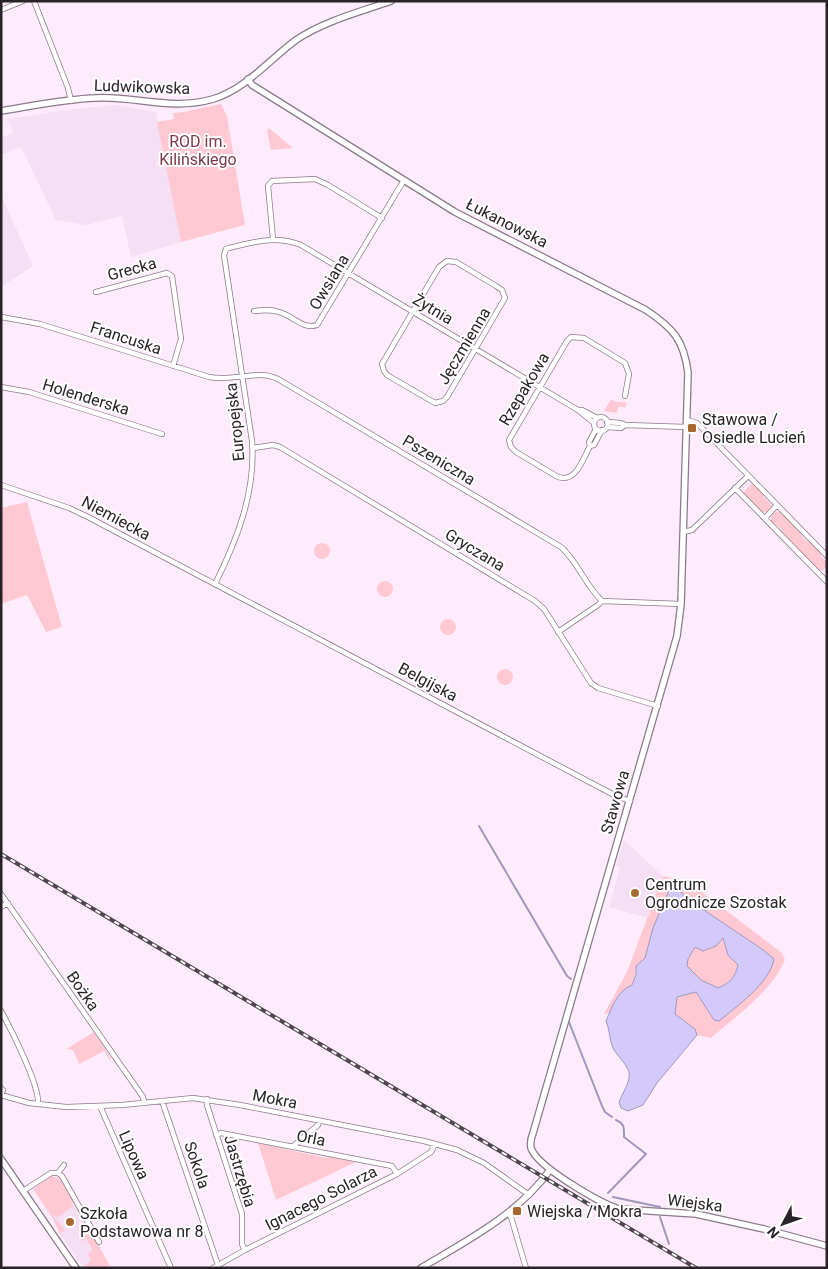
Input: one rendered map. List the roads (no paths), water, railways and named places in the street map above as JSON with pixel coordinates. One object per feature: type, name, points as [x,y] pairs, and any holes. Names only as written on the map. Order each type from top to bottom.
[{"type":"street","points":[[1,10],[23,1]]},
{"type":"street","points":[[34,1],[71,100]]},
{"type":"street","name":"Ludwikowska","points":[[1,111],[96,98],[120,98],[161,104],[194,103],[222,96],[238,87],[297,40],[321,26],[391,1]]},
{"type":"street","name":"Łukanowska","points":[[248,79],[252,85],[455,212],[646,310],[669,326],[680,342],[686,361],[688,373],[687,427]]},
{"type":"street","points":[[273,239],[268,186],[270,182],[275,181],[315,179],[382,218]]},
{"type":"street","name":"Owsiana","points":[[254,311],[278,311],[306,326],[314,326],[321,321],[404,180]]},
{"type":"street","name":"Żytnia","points":[[224,252],[228,248],[273,239],[286,240],[302,245],[578,410],[582,410],[595,420],[603,417],[605,426]]},
{"type":"street","name":"Europejska","points":[[215,584],[231,552],[240,528],[250,485],[253,448],[224,252]]},
{"type":"street","name":"Jęczmienna","points":[[452,261],[468,269],[500,288],[505,295],[503,303],[448,397],[443,401],[435,403],[387,375],[382,366],[383,361],[413,311],[439,267],[444,262],[452,261]]},
{"type":"street","name":"Grecka","points":[[96,292],[167,272],[172,276],[181,339],[172,366]]},
{"type":"street","name":"Francuska","points":[[1,317],[40,324],[215,379],[243,378]]},
{"type":"street","name":"Rzepakowa","points":[[605,426],[594,445],[590,446],[572,476],[565,478],[558,477],[514,450],[510,444],[510,437],[571,337],[579,336],[625,363],[628,374],[625,396]]},
{"type":"street","name":"Pszeniczna","points":[[243,378],[265,374],[278,379],[561,547],[571,557],[594,593],[602,601]]},
{"type":"street","name":"Holenderska","points":[[1,387],[29,392],[162,434]]},
{"type":"street","points":[[595,420],[596,428],[605,426],[621,428],[625,426],[687,427]]},
{"type":"street","points":[[687,420],[697,423],[827,556]]},
{"type":"street","name":"Stawowa","points":[[550,1170],[533,1152],[531,1139],[675,648],[681,604],[687,427]]},
{"type":"street","name":"Rzepakowa","points":[[590,446],[589,442],[596,428]]},
{"type":"street","name":"Gryczana","points":[[253,448],[273,445],[280,447],[528,596],[540,604],[593,685],[658,706]]},
{"type":"street","points":[[683,532],[692,530],[748,476]]},
{"type":"street","name":"Niemiecka","points":[[1,485],[69,508],[215,584]]},
{"type":"street","points":[[735,488],[827,582]]},
{"type":"street","points":[[765,518],[777,505]]},
{"type":"street","points":[[821,576],[827,571]]},
{"type":"street","name":"Belgijska","points":[[215,584],[616,796],[630,801]]},
{"type":"street","points":[[558,632],[602,601],[681,604]]},
{"type":"street","name":"Bożka","points":[[1,894],[143,1097],[144,1102]]},
{"type":"street","points":[[1,907],[8,903]]},
{"type":"street","points":[[1,1011],[31,1075],[38,1104]]},
{"type":"street","points":[[1,1088],[3,1090],[1,1095]]},
{"type":"street","name":"Mokra","points":[[1,1095],[38,1104],[66,1107],[193,1098],[319,1121],[436,1144],[457,1150],[479,1160],[529,1195]]},
{"type":"street","name":"Jastrzębia","points":[[207,1100],[216,1135],[242,1214],[242,1244],[245,1250]]},
{"type":"street","name":"Sokola","points":[[162,1101],[218,1265]]},
{"type":"street","name":"Lipowa","points":[[100,1106],[171,1268]]},
{"type":"street","points":[[292,1147],[318,1125],[319,1121]]},
{"type":"street","name":"Orla","points":[[216,1135],[221,1133],[392,1166],[397,1174]]},
{"type":"street","name":"Ignacego Solarza","points":[[213,1268],[397,1174],[431,1152],[436,1144]]},
{"type":"street","points":[[1,1159],[76,1268]]},
{"type":"street","points":[[58,1173],[64,1165]]},
{"type":"street","points":[[421,1268],[483,1231],[508,1213],[529,1195],[550,1170]]},
{"type":"street","name":"Wiejska","points":[[550,1170],[604,1203],[619,1209],[696,1214],[827,1246]]},
{"type":"street","points":[[23,1191],[50,1173],[58,1173],[62,1176],[100,1242]]},
{"type":"street","points":[[508,1213],[512,1217],[526,1268]]},
{"type":"waterway","points":[[479,826],[567,976],[571,979]]},
{"type":"waterway","points":[[569,1022],[602,1106],[605,1112],[612,1117]]},
{"type":"waterway","points":[[608,1193],[646,1154],[624,1137],[623,1127],[616,1120]]},
{"type":"waterway","points":[[613,1197],[660,1207]]},
{"type":"waterway","points":[[660,1217],[669,1244]]},
{"type":"railway","points":[[1,854],[696,1268]]},
{"type":"place","name":"Stawowa / Osiedle Lucień","points":[[692,428]]},
{"type":"place","name":"Centrum Ogrodnicze Szostak","points":[[635,893]]},
{"type":"place","name":"Wiejska / Mokra","points":[[517,1211]]},
{"type":"place","name":"Szkoła Podstawowa nr 8","points":[[70,1222]]},
{"type":"park label","name":"ROD im. Kilińskiego","points":[[198,150]]}]
